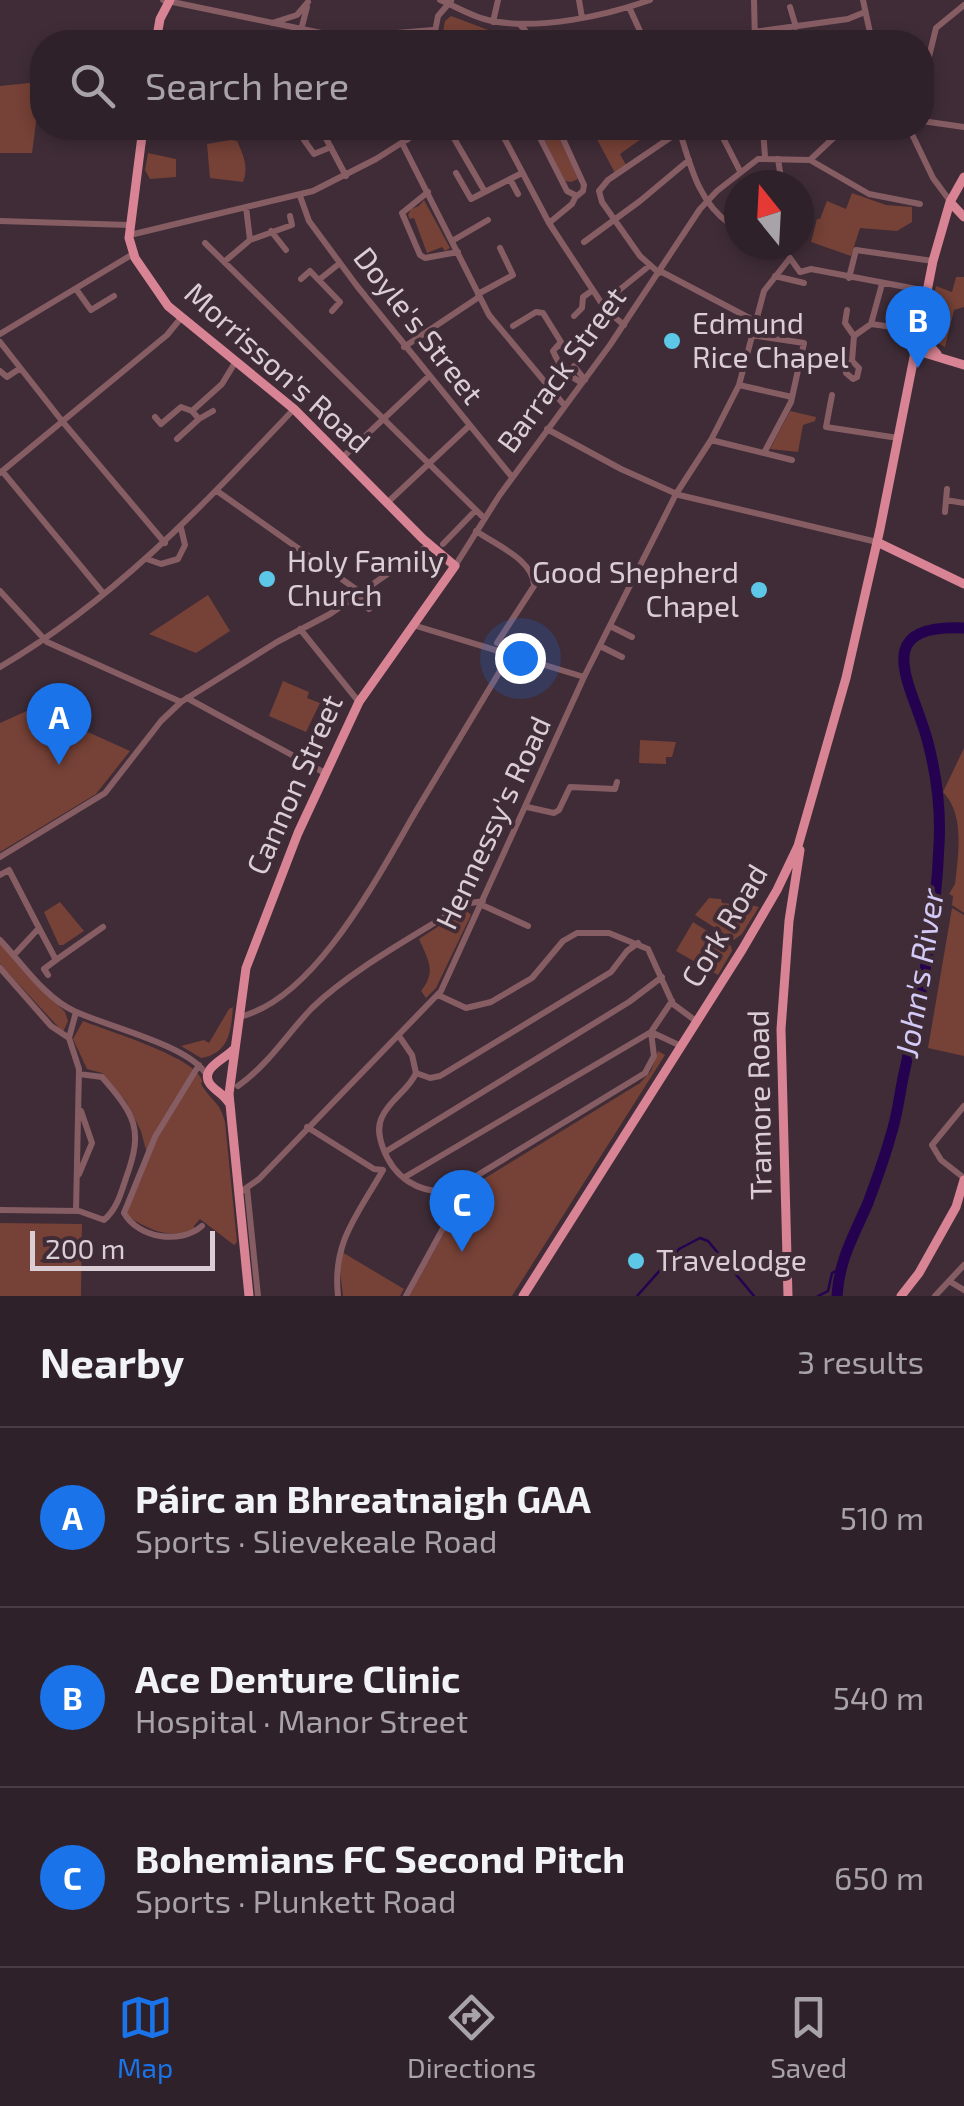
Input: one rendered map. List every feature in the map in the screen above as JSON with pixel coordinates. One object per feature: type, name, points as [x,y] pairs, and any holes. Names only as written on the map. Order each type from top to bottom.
[{"type":"main road","points":[[158,30],[168,0]]},
{"type":"main road","points":[[129,230],[141,140]]},
{"type":"main road","name":"Cork Road","points":[[523,1296],[771,902],[801,838],[833,733],[877,542],[932,261],[950,202],[964,176]]},
{"type":"main road","points":[[950,202],[964,217]]},
{"type":"main road","name":"Morrisson's Road","points":[[129,230],[133,254],[166,304],[294,409],[455,566]]},
{"type":"main road","points":[[920,324],[924,339],[944,359]]},
{"type":"main road","points":[[914,352],[964,365]]},
{"type":"main road","points":[[877,542],[964,584]]},
{"type":"main road","name":"Cannon Street","points":[[254,1290],[230,1107],[243,980],[324,772],[359,702],[455,566]]},
{"type":"main road","name":"Tramore Road","points":[[789,1294],[781,1028],[789,921],[801,838]]},
{"type":"main road","points":[[777,890],[794,897]]},
{"type":"main road","points":[[771,902],[785,911],[789,921]]},
{"type":"main road","points":[[230,1107],[223,1093],[207,1079],[215,1065],[234,1048]]},
{"type":"main road","points":[[215,1065],[225,1064],[233,1080],[215,1088]]},
{"type":"main road","points":[[900,1296],[920,1273],[961,1189]]},
{"type":"street","points":[[168,0],[303,30],[309,1]]},
{"type":"street","points":[[433,30],[438,0],[493,22],[582,19],[650,0]]},
{"type":"street","points":[[493,22],[498,0]]},
{"type":"street","points":[[579,0],[582,19]]},
{"type":"street","points":[[754,0],[754,30]]},
{"type":"street","points":[[863,0],[869,30]]},
{"type":"street","points":[[272,23],[297,15],[309,1]]},
{"type":"street","points":[[438,16],[450,2]]},
{"type":"street","points":[[934,36],[936,28],[964,5]]},
{"type":"street","points":[[630,7],[640,30]]},
{"type":"street","points":[[790,7],[796,26]]},
{"type":"street","points":[[768,30],[859,17],[865,12]]},
{"type":"street","points":[[529,30],[539,21]]},
{"type":"street","points":[[514,22],[524,30]]},
{"type":"street","points":[[934,123],[964,127]]},
{"type":"street","points":[[304,140],[314,154],[331,147]]},
{"type":"street","points":[[327,140],[346,176]]},
{"type":"street","points":[[0,221],[129,230],[246,207],[300,196],[346,176],[407,140]]},
{"type":"street","points":[[455,140],[485,192]]},
{"type":"street","points":[[506,140],[549,223],[602,304],[624,325]]},
{"type":"street","points":[[542,140],[567,190],[576,196]]},
{"type":"street","points":[[549,223],[584,191],[563,140]]},
{"type":"street","points":[[665,140],[608,180],[598,194],[649,266],[754,320]]},
{"type":"street","points":[[682,140],[706,202],[724,218]]},
{"type":"street","points":[[724,140],[739,170]]},
{"type":"street","points":[[764,140],[765,157],[810,160],[869,194],[920,204]]},
{"type":"street","points":[[810,160],[831,140]]},
{"type":"street","points":[[916,140],[933,178],[950,202]]},
{"type":"street","points":[[404,142],[490,317],[565,406]]},
{"type":"street","name":"Barrack Street","points":[[743,170],[765,157]]},
{"type":"street","points":[[778,158],[780,170]]},
{"type":"street","points":[[584,242],[689,160]]},
{"type":"street","points":[[456,173],[471,199],[522,173]]},
{"type":"street","points":[[510,179],[518,194]]},
{"type":"street","name":"Barrack Street","points":[[455,566],[484,518],[624,325],[706,202],[724,186]]},
{"type":"street","points":[[428,192],[402,213],[411,236],[425,258],[458,252]]},
{"type":"street","name":"Doyle's Street","points":[[300,196],[309,221],[340,263],[512,478]]},
{"type":"street","points":[[246,207],[250,240]]},
{"type":"street","points":[[224,262],[250,240],[292,225],[290,216]]},
{"type":"street","points":[[452,241],[488,220]]},
{"type":"street","points":[[271,231],[286,250]]},
{"type":"street","points":[[205,242],[484,518]]},
{"type":"street","points":[[404,346],[513,274],[500,248]]},
{"type":"street","points":[[849,278],[856,250],[932,261]]},
{"type":"street","points":[[0,334],[133,254]]},
{"type":"street","name":"Hennessy's Road","points":[[243,1191],[438,995],[584,677],[676,494],[711,440],[739,386],[764,291],[788,260]]},
{"type":"street","points":[[791,260],[798,272],[810,269],[926,290]]},
{"type":"street","points":[[320,279],[340,263]]},
{"type":"street","points":[[602,304],[649,266]]},
{"type":"street","points":[[301,279],[310,271],[320,279],[340,302],[332,311]]},
{"type":"street","points":[[774,276],[804,283]]},
{"type":"street","points":[[872,324],[882,284]]},
{"type":"street","points":[[76,289],[91,310],[114,296]]},
{"type":"street","points":[[574,316],[582,308],[583,297],[593,290]]},
{"type":"street","points":[[847,310],[845,323],[854,336],[852,361]]},
{"type":"street","points":[[513,326],[540,311],[568,353]]},
{"type":"street","points":[[895,317],[893,326],[897,334],[916,338]]},
{"type":"street","points":[[103,593],[1,472],[167,335],[181,318]]},
{"type":"street","points":[[854,336],[872,324],[893,326]]},
{"type":"street","points":[[751,335],[805,339],[792,397],[764,453]]},
{"type":"street","points":[[0,342],[62,422],[166,543]]},
{"type":"street","points":[[560,344],[553,350],[563,372],[584,381]]},
{"type":"street","points":[[192,411],[222,384],[236,361]]},
{"type":"street","points":[[574,366],[584,381]]},
{"type":"street","points":[[0,371],[7,376],[20,368]]},
{"type":"street","points":[[343,457],[428,377]]},
{"type":"street","points":[[739,386],[792,397]]},
{"type":"street","points":[[832,395],[826,427],[898,438]]},
{"type":"street","points":[[155,416],[161,424],[181,407],[199,419]]},
{"type":"street","points":[[0,667],[44,640],[166,543],[294,409]]},
{"type":"street","points":[[177,439],[213,411]]},
{"type":"street","points":[[388,502],[469,426]]},
{"type":"street","points":[[547,430],[676,494],[877,542]]},
{"type":"street","points":[[711,440],[792,460]]},
{"type":"street","points":[[945,512],[947,489]]},
{"type":"street","points":[[216,491],[360,593],[369,610]]},
{"type":"street","points":[[946,500],[964,503]]},
{"type":"street","points":[[443,544],[475,511]]},
{"type":"street","points":[[147,558],[161,564],[178,559],[185,548],[180,528]]},
{"type":"street","points":[[476,531],[528,566],[534,580],[498,643]]},
{"type":"street","points":[[0,857],[102,796],[123,774],[161,720],[184,700],[360,593],[429,544]]},
{"type":"street","points":[[0,591],[44,640],[184,700],[324,772]]},
{"type":"street","points":[[413,625],[584,677]]},
{"type":"street","points":[[610,626],[632,637]]},
{"type":"street","points":[[300,630],[359,702]]},
{"type":"street","points":[[600,646],[622,657]]},
{"type":"street","points":[[238,1017],[274,1002],[339,936],[509,656]]},
{"type":"street","points":[[526,807],[556,812],[567,789],[615,789],[617,782]]},
{"type":"street","points":[[0,875],[9,870],[56,960]]},
{"type":"street","points":[[233,1080],[252,1076],[314,1006],[369,965],[465,904],[482,903],[528,926]]},
{"type":"street","points":[[44,969],[102,926]]},
{"type":"street","points":[[12,952],[39,928]]},
{"type":"street","points":[[438,995],[466,1008],[491,1002],[532,978],[563,940],[577,933],[605,932],[638,943],[652,954],[672,1002],[696,1022]]},
{"type":"street","points":[[0,940],[55,998],[76,1012],[166,1047],[199,1065],[215,1065]]},
{"type":"street","points":[[416,1072],[430,1078],[440,1076],[610,972],[638,943]]},
{"type":"street","points":[[0,968],[51,1026],[68,1038]]},
{"type":"street","points":[[384,1152],[662,978]]},
{"type":"street","points":[[405,1177],[650,1032],[672,1002]]},
{"type":"street","points":[[76,1012],[68,1038],[79,1074],[76,1211]]},
{"type":"street","points":[[650,1032],[681,1046]]},
{"type":"street","points":[[307,1127],[374,1169],[387,1169],[427,1190],[444,1192],[459,1188],[642,1076],[653,1059],[650,1032]]},
{"type":"street","points":[[338,1296],[340,1246],[387,1169],[380,1120],[416,1072],[414,1060],[398,1035]]},
{"type":"street","points":[[199,1065],[207,1079]]},
{"type":"street","points":[[199,1065],[155,1137],[124,1214],[140,1227],[165,1237],[185,1236],[202,1226]]},
{"type":"street","points":[[0,1210],[76,1211],[102,1220],[108,1218],[119,1197],[137,1138],[127,1107],[102,1077],[79,1074]]},
{"type":"street","points":[[77,1178],[92,1143],[78,1105]]},
{"type":"street","points":[[961,1189],[932,1145],[964,1106]]},
{"type":"street","points":[[406,1296],[458,1201],[459,1188]]},
{"type":"street","points":[[935,1296],[964,1264]]},
{"type":"street","points":[[949,1281],[964,1290]]},
{"type":"shaded area","points":[[451,16],[488,30],[443,30]]},
{"type":"shaded area","points":[[30,83],[32,153],[0,153],[0,86]]},
{"type":"shaded area","points":[[544,140],[560,140],[578,179],[565,181]]},
{"type":"shaded area","points":[[597,140],[640,140],[620,154],[626,165],[615,173]]},
{"type":"shaded area","points":[[237,141],[243,156],[243,182],[210,178],[207,144]]},
{"type":"shaded area","points":[[148,153],[176,159],[176,177],[150,179],[145,170]]},
{"type":"shaded area","points":[[852,193],[886,205],[912,207],[912,222],[897,231],[860,228],[851,256],[814,243],[817,219],[827,201],[846,209]]},
{"type":"shaded area","points":[[424,200],[450,248],[445,251],[442,247],[427,253],[414,218],[408,215]]},
{"type":"shaded area","points":[[956,277],[964,277],[964,307],[954,310],[945,347],[932,340],[931,309],[936,286],[952,292]]},
{"type":"shaded area","points":[[790,411],[816,417],[815,421],[803,425],[798,452],[770,449]]},
{"type":"shaded area","points":[[208,595],[230,631],[196,653],[149,634]]},
{"type":"shaded area","points":[[283,681],[309,692],[307,698],[320,703],[306,732],[269,716]]},
{"type":"shaded area","points":[[53,699],[79,728],[130,751],[96,794],[0,852],[0,723]]},
{"type":"shaded area","points":[[640,740],[676,742],[672,757],[666,757],[666,764],[639,763]]},
{"type":"shaded area","points":[[964,748],[964,913],[952,905],[953,896],[949,894],[955,884],[958,834],[954,811],[943,792]]},
{"type":"shaded area","points":[[709,898],[759,907],[734,940],[695,915]]},
{"type":"shaded area","points":[[60,902],[84,931],[63,945],[59,945],[44,912]]},
{"type":"shaded area","points":[[952,908],[964,915],[964,1056],[928,1048]]},
{"type":"shaded area","points":[[465,909],[471,915],[436,988],[426,998],[421,991],[429,977],[429,965],[419,939]]},
{"type":"shaded area","points":[[693,922],[731,946],[718,975],[676,951]]},
{"type":"shaded area","points":[[0,944],[65,1012],[68,1021],[63,1032],[0,964]]},
{"type":"shaded area","points":[[233,1007],[227,1040],[218,1052],[201,1058],[181,1046],[204,1040],[209,1043]]},
{"type":"shaded area","points":[[83,1021],[162,1051],[199,1075],[225,1122],[237,1242],[234,1245],[200,1219],[194,1231],[176,1234],[153,1229],[129,1217],[127,1211],[148,1158],[141,1131],[126,1101],[102,1073],[87,1069],[73,1039]]},
{"type":"shaded area","points":[[658,1051],[665,1055],[512,1296],[409,1296],[469,1188],[640,1083],[651,1071]]},
{"type":"shaded area","points":[[0,1223],[82,1224],[81,1296],[0,1296]]},
{"type":"shaded area","points":[[342,1252],[404,1289],[400,1296],[343,1296]]},
{"type":"waterway","name":"John's River","points":[[837,1296],[844,1259],[868,1203],[894,1123],[931,933],[939,832],[937,791],[927,739],[907,680],[906,647],[915,636],[934,629],[964,628]]},
{"type":"waterway","points":[[637,1296],[679,1249],[700,1238],[708,1241],[754,1296]]},
{"type":"waterway","points":[[818,1296],[828,1291],[832,1273],[840,1269]]},
{"type":"place","name":"Edmund Rice Chapel","points":[[672,341]]},
{"type":"place","name":"Ace Denture Clinic","points":[[918,368]]},
{"type":"place","name":"Holy Family Church","points":[[267,579]]},
{"type":"place","name":"Good Shepherd Chapel","points":[[759,590]]},
{"type":"place","name":"Páirc an Bhreatnaigh GAA","points":[[59,765]]},
{"type":"place","name":"Bohemians FC Second Pitch","points":[[462,1252]]},
{"type":"place","name":"Travelodge","points":[[636,1261]]}]
